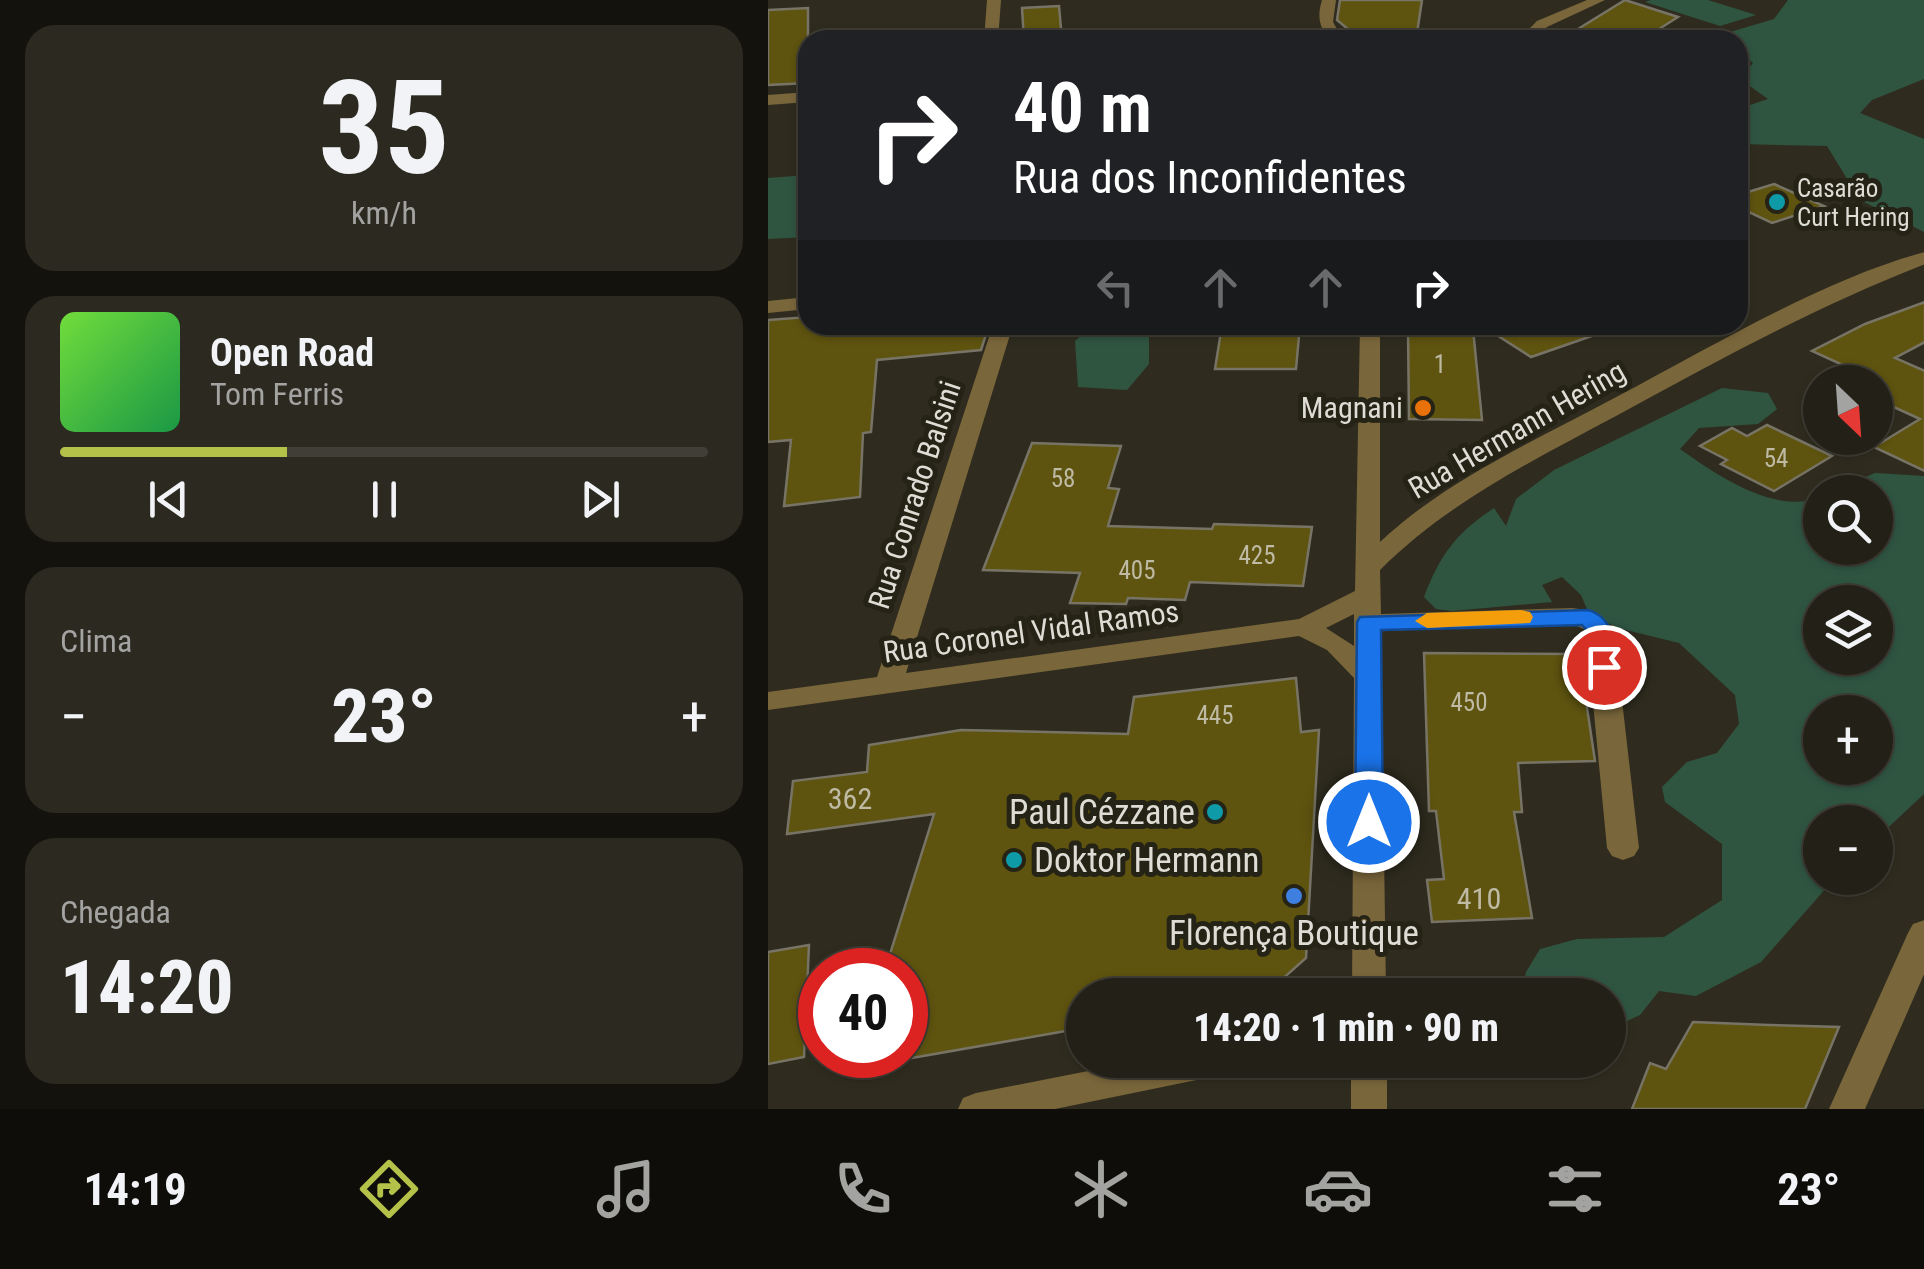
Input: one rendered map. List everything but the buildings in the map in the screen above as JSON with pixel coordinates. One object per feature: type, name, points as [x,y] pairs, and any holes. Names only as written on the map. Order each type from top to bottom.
[{"type":"street","points":[[992,30],[994,0]]},
{"type":"street","points":[[1328,30],[1324,10],[1329,0]]},
{"type":"street","points":[[1535,30],[1598,0]]},
{"type":"street","points":[[768,100],[798,98]]},
{"type":"street","name":"Rua Hermann Hering","points":[[1368,595],[1400,533],[1518,460],[1813,303],[1924,257]]},
{"type":"street","points":[[768,307],[798,304]]},
{"type":"street","name":"Rua Conrado Balsini","points":[[889,684],[1000,335]]},
{"type":"street","points":[[1369,978],[1370,335]]},
{"type":"street","points":[[1368,595],[1588,618],[1597,625],[1601,631],[1623,848]]},
{"type":"street","name":"Rua Coronel Vidal Ramos","points":[[768,701],[1303,627],[1330,618],[1368,595]]},
{"type":"street","points":[[1303,627],[1336,644],[1368,676]]},
{"type":"street","points":[[1847,1109],[1924,933]]},
{"type":"street","points":[[976,1109],[1132,1078]]},
{"type":"street","points":[[1369,1078],[1370,1109]]},
{"type":"green space","points":[[1708,0],[1756,15],[1720,26],[1645,2]]},
{"type":"green space","points":[[1788,0],[1924,0],[1924,79],[1872,100],[1860,113],[1924,139],[1924,232],[1860,200],[1827,146],[1748,144],[1748,106],[1768,99],[1748,85],[1748,69],[1753,63],[1748,59],[1748,30],[1737,30],[1774,19]]},
{"type":"green space","points":[[798,176],[798,238],[768,239],[768,178]]},
{"type":"green space","points":[[1082,335],[1149,335],[1149,364],[1127,390],[1078,387],[1075,341]]},
{"type":"green space","points":[[1722,388],[1768,393],[1777,409],[1758,424],[1699,428],[1680,449],[1747,489],[1784,501],[1803,501],[1803,565],[1893,565],[1893,475],[1870,475],[1875,473],[1924,476],[1924,794],[1893,823],[1893,805],[1803,805],[1803,895],[1820,895],[1761,962],[1696,996],[1659,991],[1640,1015],[1626,1022],[1626,978],[1525,978],[1526,972],[1540,949],[1577,939],[1664,937],[1722,900],[1722,844],[1665,802],[1662,787],[1687,762],[1717,753],[1739,724],[1735,695],[1679,643],[1618,628],[1589,614],[1581,595],[1562,577],[1542,585],[1552,602],[1436,609],[1424,597],[1443,557],[1459,536],[1494,508],[1506,526],[1516,499],[1554,470]]},
{"type":"slow traffic","points":[[1427,621],[1521,617]]},
{"type":"place","name":"Casarão Curt Hering","points":[[1777,202]]},
{"type":"place","name":"Magnani","points":[[1423,408]]},
{"type":"place","name":"Paul Cézzane","points":[[1215,812]]},
{"type":"place","name":"Doktor Hermann","points":[[1014,860]]},
{"type":"place","name":"Florença Boutique","points":[[1294,896]]},
{"type":"route","points":[[1369,822],[1369,622],[1588,618],[1601,631],[1604,667]]}]
